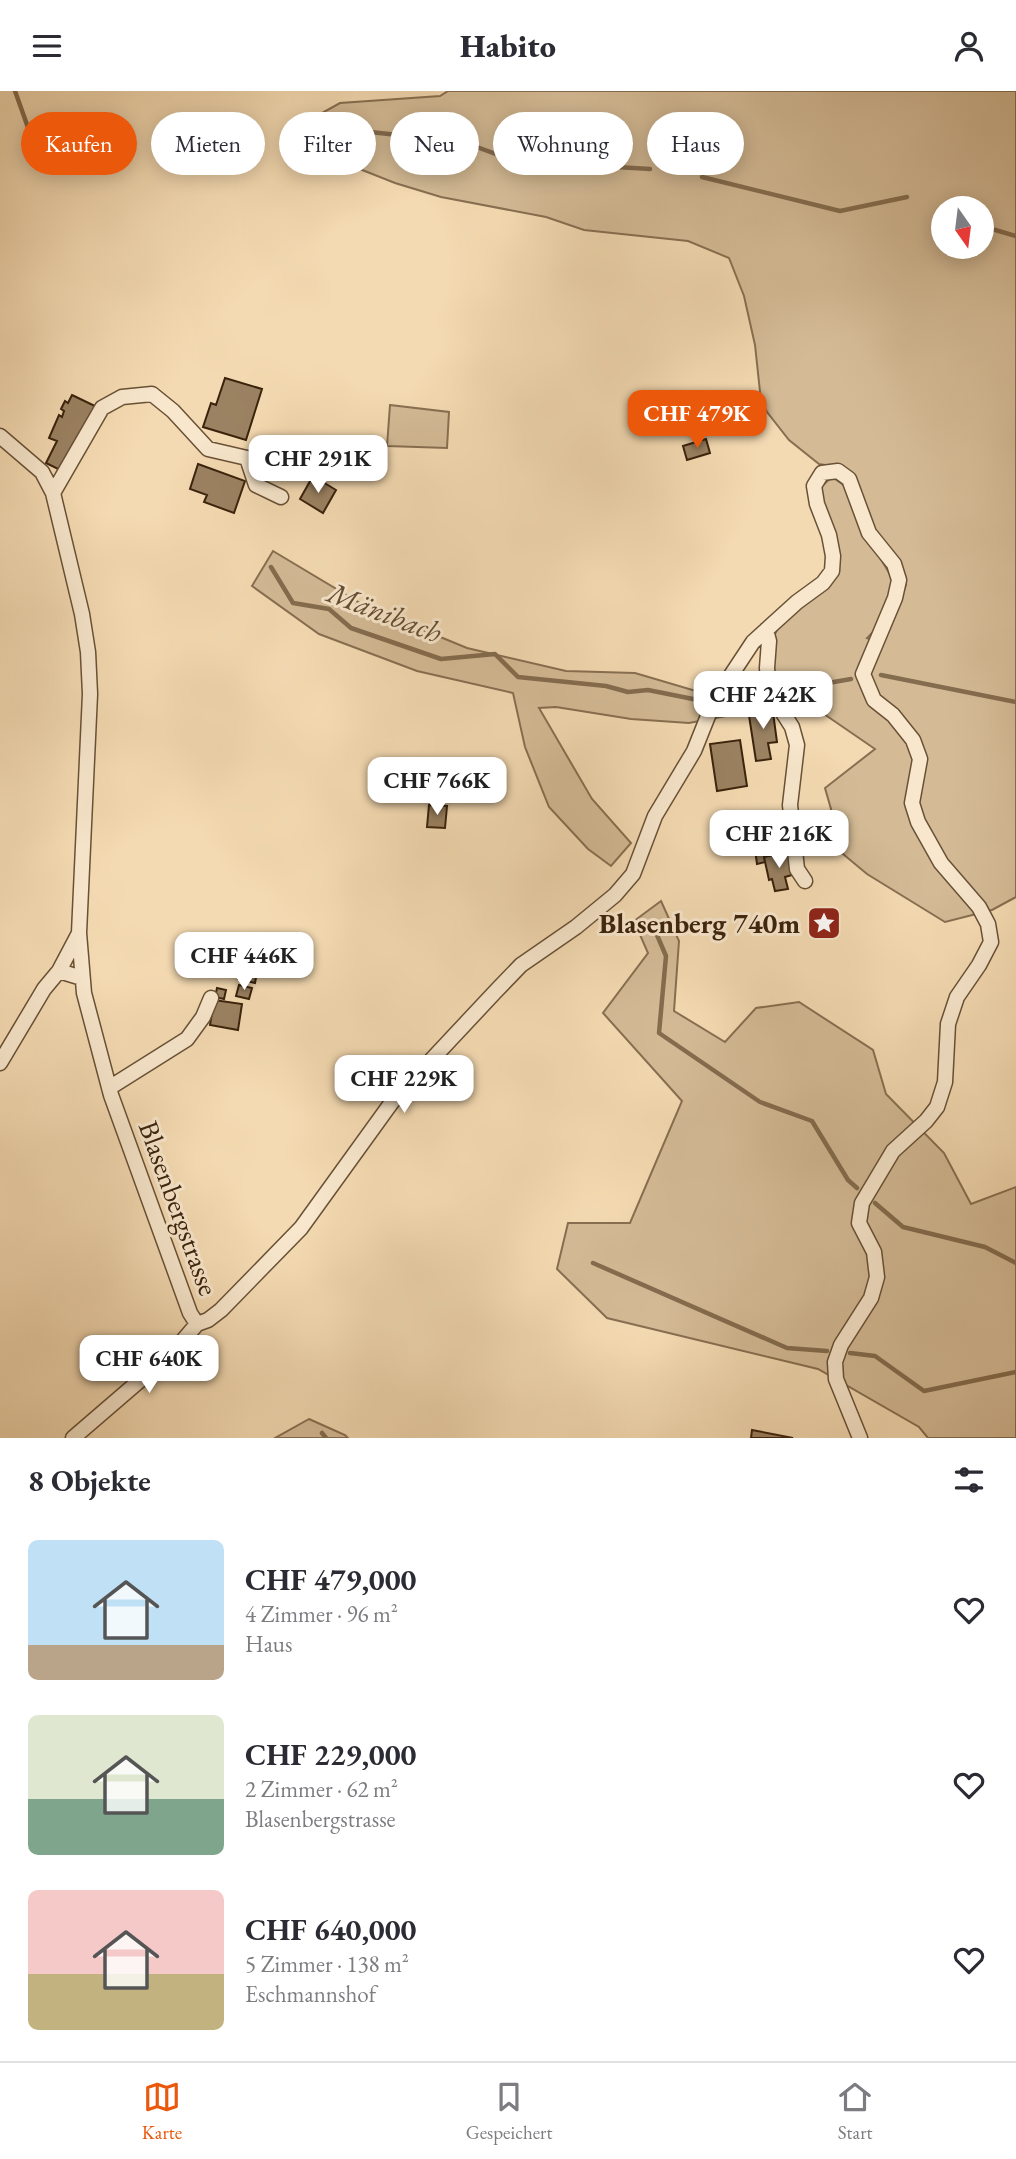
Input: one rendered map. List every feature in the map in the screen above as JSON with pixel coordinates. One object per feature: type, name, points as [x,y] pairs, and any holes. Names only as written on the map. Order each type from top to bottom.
[{"type":"street","points":[[53,493],[102,408],[122,397],[152,394],[173,411],[208,449],[247,458],[256,485],[281,497]]},
{"type":"street","name":"Blasenbergstrasse","points":[[0,436],[42,472],[53,493],[88,652],[90,694],[79,933],[84,993],[109,1088],[190,1313],[197,1324],[222,1310],[300,1228],[392,1103],[521,965],[596,911],[615,895],[633,874],[655,816],[694,751],[714,701],[753,642],[823,583],[832,571],[833,556],[829,535],[817,504],[814,486],[822,473],[838,471],[849,479],[869,533],[894,564],[899,580],[895,598],[863,674],[874,700],[893,715],[914,740],[920,759],[912,803],[918,822],[941,863],[979,907],[988,924],[991,942],[957,997],[948,1024],[945,1082],[937,1107],[926,1121],[893,1151],[862,1203],[859,1223],[874,1252],[877,1276],[871,1298],[841,1345],[835,1362],[836,1379],[860,1438]]},
{"type":"street","points":[[766,630],[769,641],[769,691],[792,727],[797,745],[790,805],[797,869],[805,881]]},
{"type":"street","points":[[0,1063],[44,989],[59,971],[79,933]]},
{"type":"street","points":[[59,971],[82,978]]},
{"type":"street","points":[[109,1088],[187,1039],[203,1017],[211,998]]},
{"type":"street","points":[[73,1438],[174,1351],[197,1324]]},
{"type":"shaded area","points":[[448,91],[1016,91],[1016,897],[992,910],[945,922],[867,874],[831,844],[831,809],[825,788],[875,749],[805,701],[689,723],[631,719],[556,707],[539,708],[592,799],[631,843],[611,866],[588,849],[549,807],[525,747],[513,693],[417,671],[319,634],[252,586],[273,551],[365,606],[467,648],[566,671],[635,673],[706,694],[765,689],[773,683],[775,634],[782,620],[829,585],[838,574],[839,554],[822,505],[822,486],[832,477],[845,486],[873,546],[891,576],[894,593],[875,630],[867,638],[880,643],[906,585],[872,527],[843,468],[819,464],[789,440],[761,401],[755,345],[744,296],[729,258],[688,241],[584,230],[546,217],[441,197],[375,175],[376,112],[324,112],[340,103],[440,96]]},
{"type":"shaded area","points":[[390,405],[449,412],[447,448],[387,446]]},
{"type":"shaded area","points":[[661,901],[679,941],[674,1011],[725,1042],[756,1008],[799,1002],[873,1050],[886,1094],[944,1153],[971,1204],[1016,1187],[1016,1438],[928,1438],[919,1427],[818,1369],[607,1318],[557,1269],[568,1223],[630,1223],[682,1101],[603,1013],[648,953],[634,921]]},
{"type":"shaded area","points":[[309,1419],[345,1435],[348,1438],[275,1438]]},
{"type":"building","points":[[225,378],[262,389],[246,440],[203,427],[211,403],[216,405]]},
{"type":"building","points":[[72,395],[97,407],[79,446],[73,444],[60,470],[46,463],[57,441],[49,438],[59,415],[62,417],[64,411],[61,409],[65,401],[68,403]]},
{"type":"building","points":[[706,439],[710,453],[687,460],[683,446]]},
{"type":"building","points":[[198,464],[245,481],[234,513],[204,502],[207,495],[190,489]]},
{"type":"building","points":[[313,476],[336,490],[323,513],[300,499]]},
{"type":"building","points":[[772,705],[777,742],[768,743],[771,759],[756,761],[748,709]]},
{"type":"building","points":[[740,740],[747,786],[717,791],[710,744]]},
{"type":"building","points":[[429,805],[447,806],[445,828],[427,827]]},
{"type":"building","points":[[767,823],[769,845],[752,847],[750,825]]},
{"type":"building","points":[[768,847],[765,862],[757,864],[755,849]]},
{"type":"building","points":[[788,852],[792,875],[785,877],[788,889],[775,891],[772,879],[769,880],[764,857]]},
{"type":"building","points":[[242,957],[259,961],[255,983],[238,979]]},
{"type":"building","points":[[239,985],[252,988],[249,999],[236,996]]},
{"type":"building","points":[[217,988],[226,990],[224,999],[215,997]]},
{"type":"building","points":[[214,1000],[242,1004],[238,1030],[210,1025]]},
{"type":"building","points":[[752,1430],[793,1438],[751,1438]]},
{"type":"waterway","points":[[15,91],[22,112]]},
{"type":"waterway","points":[[376,133],[463,142],[515,161],[647,169]]},
{"type":"waterway","points":[[702,177],[840,211],[907,197]]},
{"type":"waterway","points":[[994,230],[1016,236]]},
{"type":"waterway","name":"Mänibach","points":[[271,567],[293,603],[329,609],[351,628],[441,659],[495,654],[518,677],[606,686],[628,692],[648,690],[703,701]]},
{"type":"waterway","name":"Mänibach","points":[[881,675],[1016,702]]},
{"type":"waterway","name":"Mänibach","points":[[782,691],[851,679]]},
{"type":"waterway","name":"Mänibach","points":[[726,703],[761,695]]},
{"type":"waterway","points":[[651,921],[666,956],[659,1033],[760,1102],[812,1121],[848,1180],[857,1188]]},
{"type":"waterway","points":[[875,1203],[903,1227],[985,1247],[1016,1263]]},
{"type":"waterway","points":[[593,1263],[787,1348],[827,1351]]},
{"type":"waterway","points":[[850,1353],[875,1356],[924,1391],[1016,1372]]},
{"type":"waterway","points":[[322,1433],[326,1438]]},
{"type":"place","name":"Blasenberg 740m","points":[[824,923]]}]
